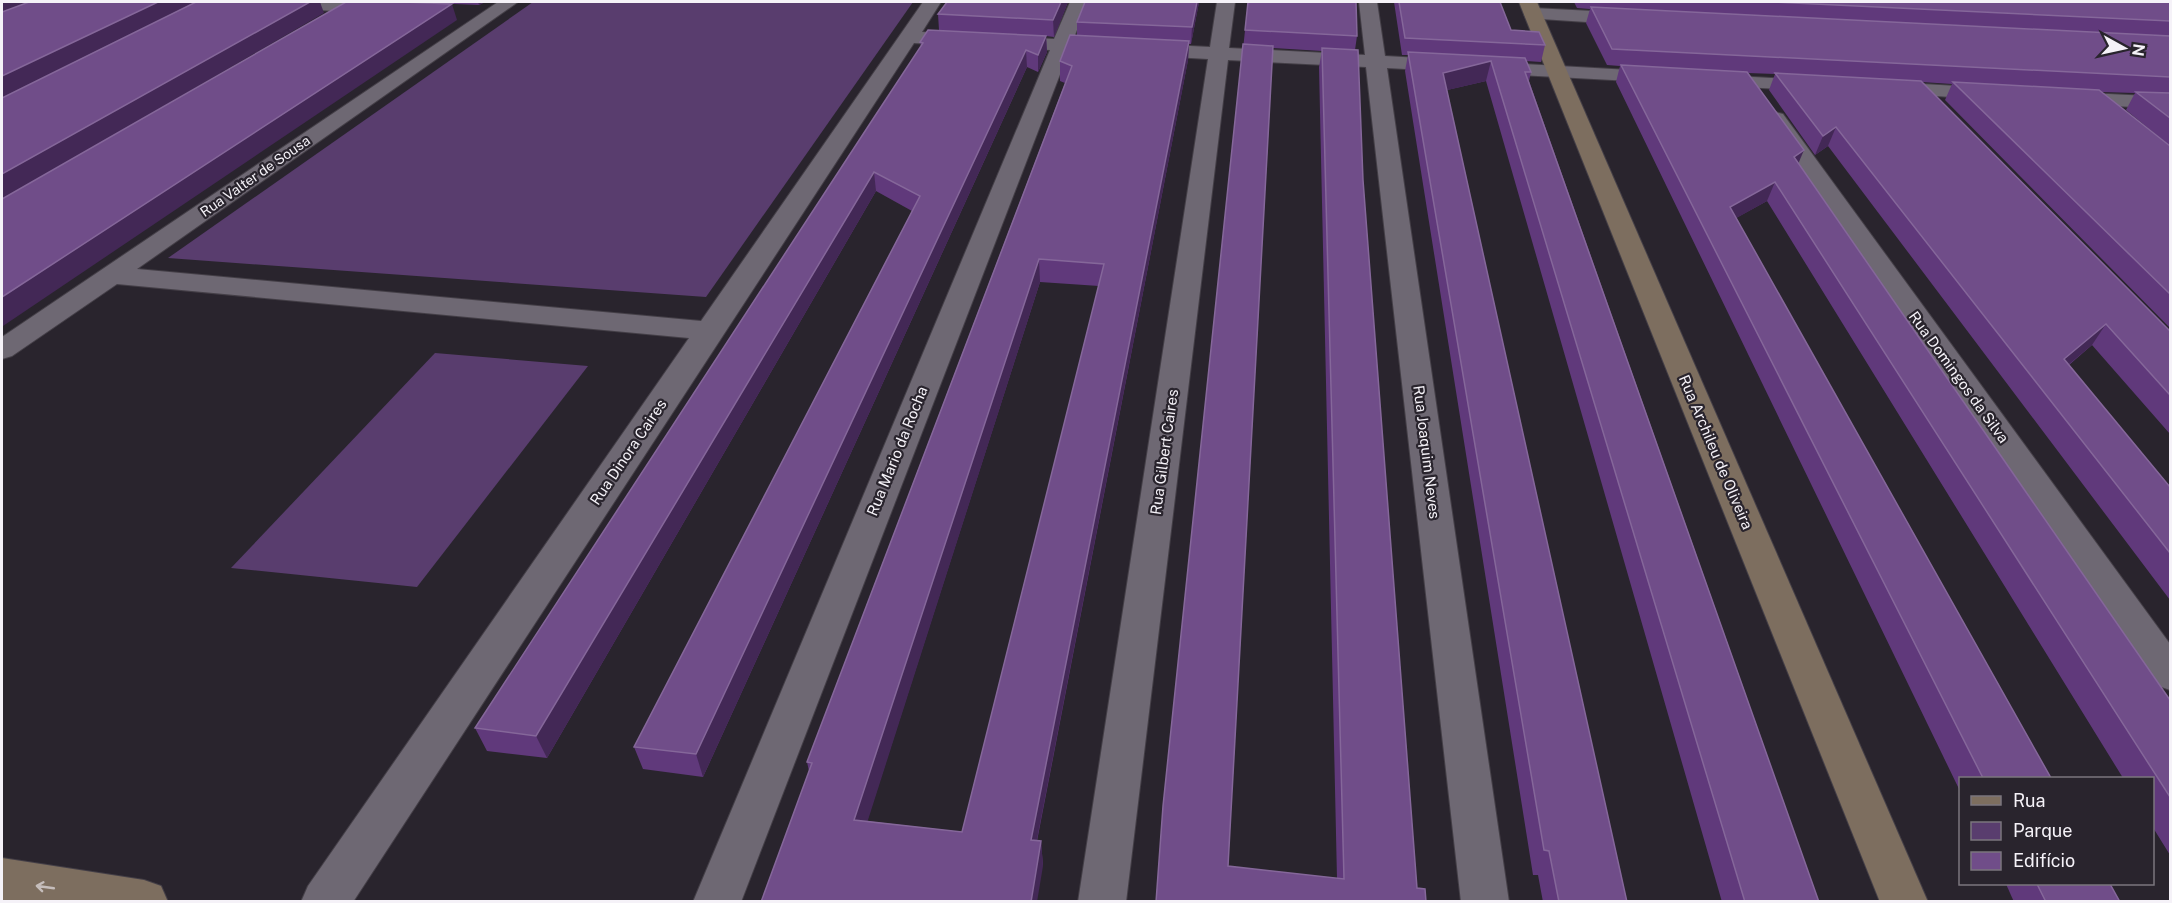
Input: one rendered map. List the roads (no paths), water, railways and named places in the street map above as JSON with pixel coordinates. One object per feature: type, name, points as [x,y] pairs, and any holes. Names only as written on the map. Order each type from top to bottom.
[{"type":"street","points":[[267,2],[357,4],[399,9]]},
{"type":"street","name":"Rua Dinora Caires","points":[[325,902],[932,2]]},
{"type":"street","name":"Rua Mario da Rocha","points":[[717,902],[1079,2]]},
{"type":"street","name":"Rua Gilbert Caires","points":[[1102,902],[1226,2]]},
{"type":"street","name":"Rua Joaquim Neves","points":[[1368,2],[1485,902]]},
{"type":"street","points":[[322,24],[357,4]]},
{"type":"street","points":[[1531,8],[1651,20]]},
{"type":"street","name":"Rua Archileu de Oliveira","points":[[1531,8],[1904,902]]},
{"type":"street","name":"Rua Valter de Sousa","points":[[2,350],[489,9]]},
{"type":"street","points":[[908,37],[1840,86]]},
{"type":"street","name":"Rua Domingos da Silva","points":[[1748,81],[2170,674]]},
{"type":"street","points":[[1863,87],[2014,95]]},
{"type":"street","points":[[1920,90],[1945,116]]},
{"type":"street","points":[[2050,97],[2170,103]]},
{"type":"street","points":[[2097,100],[2124,122]]},
{"type":"street","points":[[111,275],[710,331]]},
{"type":"street","points":[[2,880],[144,902]]}]
